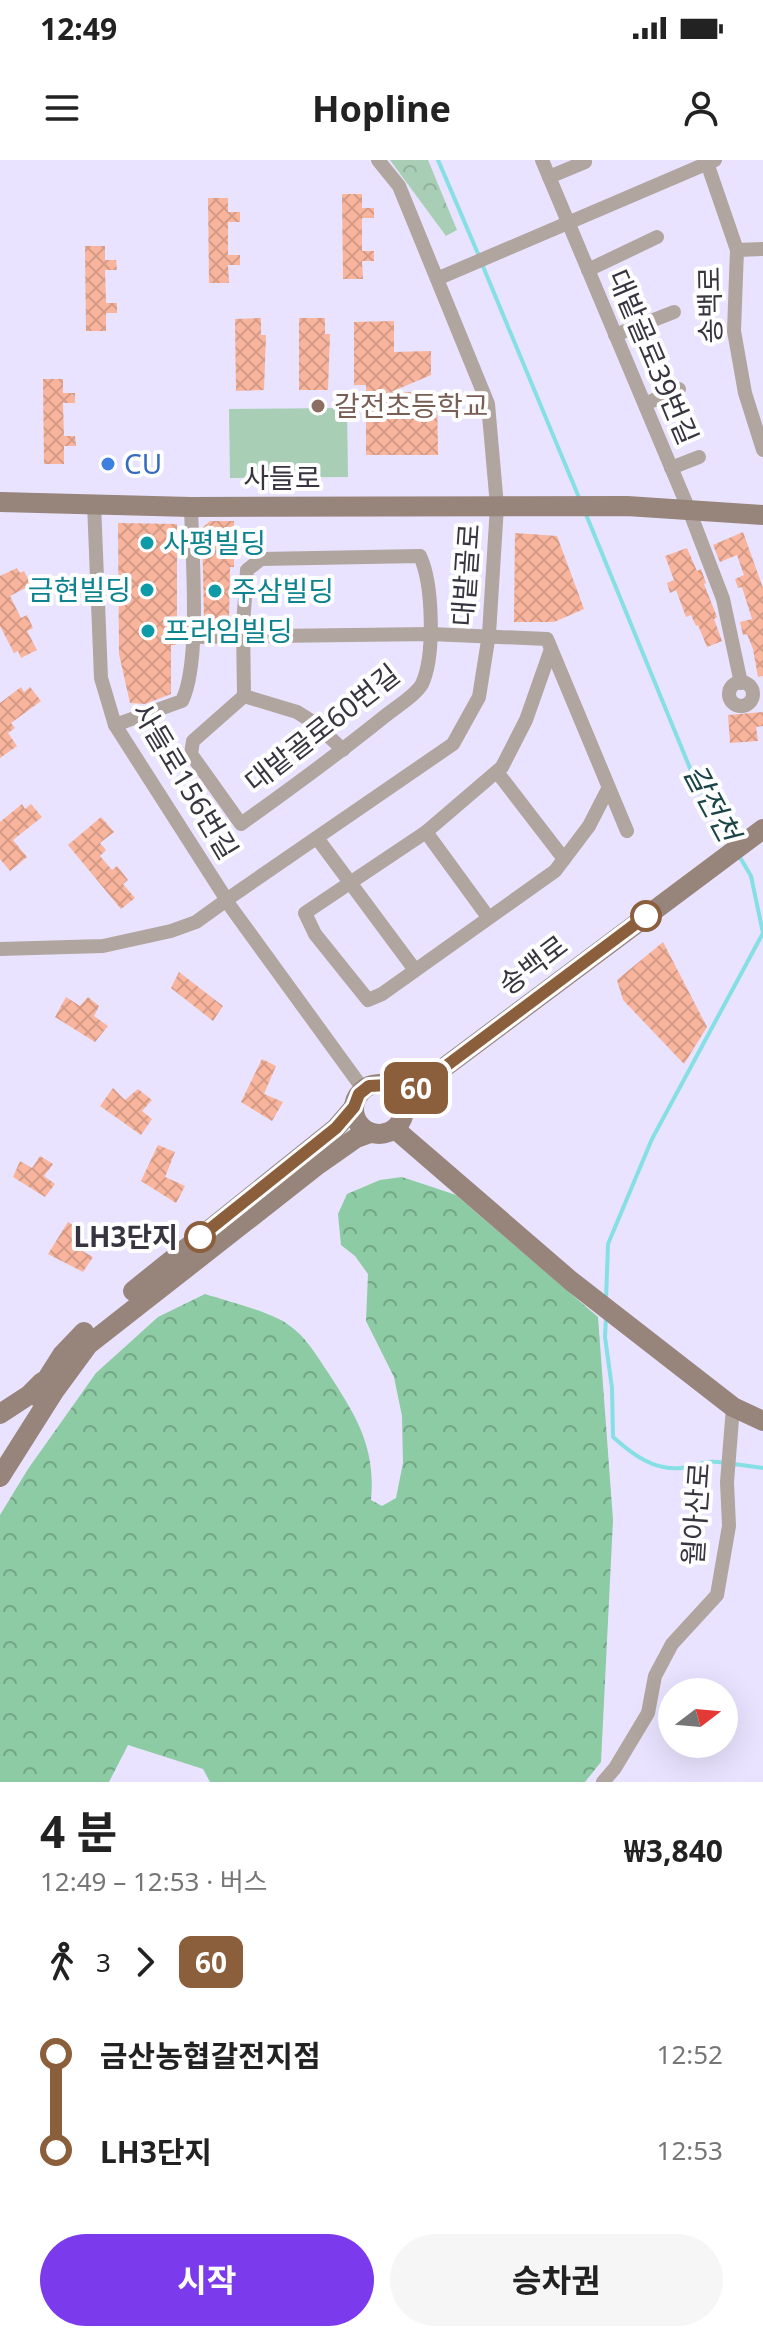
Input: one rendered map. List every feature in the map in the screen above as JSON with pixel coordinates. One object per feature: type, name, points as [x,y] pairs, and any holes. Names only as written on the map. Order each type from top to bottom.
[{"type":"main road","name":"사들로","points":[[0,502],[191,507],[564,505],[689,510]]},
{"type":"main road","points":[[689,510],[763,515]]},
{"type":"main road","name":"송백로","points":[[402,1099],[757,834]]},
{"type":"main road","points":[[0,1477],[4,1454],[48,1377],[62,1355],[86,1329],[336,1128],[358,1098],[375,1084],[388,1085],[402,1099],[404,1112],[395,1129],[356,1138],[319,1164],[88,1345],[4,1454]]},
{"type":"main road","points":[[358,1098],[356,1120],[370,1133]]},
{"type":"main road","points":[[395,1129],[571,1281],[733,1407],[763,1421]]},
{"type":"main road","points":[[0,1414],[29,1395],[48,1377]]},
{"type":"street","name":"대밭골로","points":[[0,949],[103,946],[171,931],[196,922],[453,744],[479,697],[489,634],[497,506],[488,404],[399,186],[378,160]]},
{"type":"street","name":"대밭골로39번길","points":[[542,160],[689,510]]},
{"type":"street","points":[[439,278],[709,161]]},
{"type":"street","name":"송백로","points":[[709,161],[737,250],[734,331],[745,393],[763,450]]},
{"type":"street","points":[[549,177],[585,162]]},
{"type":"street","points":[[588,270],[657,237]]},
{"type":"street","points":[[737,250],[763,249]]},
{"type":"street","points":[[615,335],[674,312]]},
{"type":"street","points":[[645,404],[679,389]]},
{"type":"street","points":[[671,468],[699,457]]},
{"type":"street","name":"사들로156번길","points":[[94,503],[101,678],[115,725],[226,900],[358,1098]]},
{"type":"street","points":[[115,725],[182,701],[190,686],[193,637],[191,507]]},
{"type":"street","points":[[689,510],[723,599],[741,683]]},
{"type":"street","name":"대밭골로60번길","points":[[420,556],[427,571],[430,634],[428,666],[420,687],[343,750],[241,824],[191,754],[193,741],[244,696],[243,636],[247,570],[261,559],[420,556]]},
{"type":"street","name":"대밭골로60번길","points":[[193,637],[489,634],[547,639],[551,649]]},
{"type":"street","points":[[551,649],[526,720],[502,767],[426,832],[305,913],[315,934],[368,1000],[382,994],[555,871],[589,826],[608,789]]},
{"type":"street","points":[[551,649],[627,831]]},
{"type":"street","points":[[244,696],[297,712],[316,724],[343,750]]},
{"type":"street","points":[[497,772],[564,859]]},
{"type":"street","points":[[426,832],[488,917]]},
{"type":"street","points":[[317,838],[415,970]]},
{"type":"street","name":"월아산로","points":[[603,1782],[615,1768],[648,1713],[655,1676],[672,1644],[717,1595],[729,1526],[727,1482],[733,1407]]},
{"type":"green space","points":[[390,160],[428,160],[457,230],[446,236]]},
{"type":"green space","points":[[347,408],[348,477],[230,478],[229,409]]},
{"type":"green space","points":[[402,1177],[456,1195],[598,1317],[613,1520],[601,1762],[585,1782],[210,1782],[203,1769],[128,1745],[109,1782],[0,1782],[0,1515],[28,1469],[96,1373],[158,1317],[205,1294],[268,1314],[293,1328],[315,1353],[339,1389],[362,1433],[370,1464],[371,1500],[382,1506],[396,1498],[403,1463],[402,1416],[394,1377],[366,1321],[368,1274],[355,1256],[341,1245],[338,1214],[347,1194],[380,1180]]},
{"type":"building","points":[[342,194],[362,194],[362,208],[374,208],[374,218],[362,218],[362,251],[374,251],[374,261],[362,261],[363,279],[343,279]]},
{"type":"building","points":[[208,198],[228,198],[228,212],[240,212],[240,222],[228,222],[228,255],[240,255],[240,265],[228,265],[229,283],[209,283]]},
{"type":"building","points":[[85,246],[105,246],[105,260],[116,260],[117,270],[105,270],[106,303],[117,303],[117,313],[106,313],[106,331],[86,331]]},
{"type":"building","points":[[261,318],[261,335],[266,335],[264,390],[236,391],[235,319]]},
{"type":"building","points":[[299,318],[325,318],[325,334],[330,334],[328,390],[299,390]]},
{"type":"building","points":[[394,321],[394,352],[431,351],[431,375],[391,392],[437,392],[438,455],[366,455],[366,385],[354,385],[354,322]]},
{"type":"building","points":[[43,379],[63,379],[63,393],[75,393],[75,403],[63,403],[64,436],[75,436],[76,446],[64,446],[64,464],[44,464]]},
{"type":"building","name":"주삼빌딩","points":[[210,521],[234,521],[229,623],[209,623],[204,618],[202,528]]},
{"type":"building","points":[[118,523],[177,524],[177,618],[176,645],[171,645],[171,694],[145,704],[130,703],[119,654]]},
{"type":"building","points":[[743,532],[763,588],[763,676],[758,677],[753,649],[747,634],[743,635],[740,622],[752,619],[742,587],[738,588],[735,579],[744,575],[737,555],[720,562],[713,545]]},
{"type":"building","points":[[515,533],[557,536],[584,609],[554,622],[514,622]]},
{"type":"building","points":[[687,548],[697,571],[701,569],[722,641],[707,647],[698,625],[691,615],[686,617],[676,590],[670,593],[667,583],[674,580],[665,556]]},
{"type":"building","points":[[17,568],[20,573],[24,571],[31,585],[10,596],[21,618],[27,615],[33,628],[27,631],[37,650],[21,658],[18,651],[14,653],[0,626],[0,576]]},
{"type":"building","points":[[21,687],[24,692],[30,687],[41,701],[11,723],[15,728],[8,733],[17,746],[0,758],[0,703]]},
{"type":"building","points":[[763,712],[763,726],[756,727],[758,741],[730,743],[728,715]]},
{"type":"building","points":[[22,804],[25,809],[31,804],[42,817],[13,840],[27,857],[10,871],[0,859],[0,822]]},
{"type":"building","points":[[101,817],[114,832],[100,843],[106,850],[100,856],[112,870],[117,866],[128,880],[123,884],[135,898],[121,909],[68,845]]},
{"type":"building","points":[[663,942],[707,1027],[684,1064],[623,1000],[617,980]]},
{"type":"building","points":[[179,972],[223,1006],[213,1021],[171,988]]},
{"type":"building","points":[[66,997],[80,1006],[88,997],[99,1006],[94,1016],[108,1026],[95,1042],[55,1017]]},
{"type":"building","points":[[262,1059],[276,1066],[264,1094],[283,1102],[272,1121],[241,1102]]},
{"type":"building","points":[[113,1088],[125,1100],[138,1089],[152,1100],[142,1111],[152,1119],[141,1135],[100,1106]]},
{"type":"building","points":[[158,1145],[175,1152],[165,1177],[185,1186],[176,1203],[141,1181]]},
{"type":"building","points":[[40,1156],[53,1164],[44,1176],[55,1184],[45,1197],[13,1177],[20,1161],[32,1168]]},
{"type":"building","points":[[68,1222],[83,1232],[75,1247],[93,1257],[83,1272],[48,1254]]},
{"type":"waterway","name":"갈전천","points":[[438,160],[479,256]]},
{"type":"waterway","name":"갈전천","points":[[482,264],[580,500]]},
{"type":"waterway","name":"갈전천","points":[[585,512],[694,778],[732,843]]},
{"type":"waterway","name":"갈전천","points":[[606,1300],[608,1244],[652,1139],[763,933],[751,876],[738,854]]},
{"type":"waterway","name":"갈전천","points":[[606,1317],[613,1437],[636,1455],[662,1467],[725,1463]]},
{"type":"waterway","name":"갈전천","points":[[734,1464],[763,1468]]},
{"type":"bus line","name":"60","points":[[200,1237],[336,1128],[354,1107],[363,1089],[375,1084],[388,1085],[402,1099],[646,916]]},
{"type":"place","name":"갈전초등학교","points":[[318,406]]},
{"type":"place","name":"CU","points":[[108,464]]},
{"type":"place","name":"사평빌딩","points":[[147,543]]},
{"type":"place","name":"금현빌딩","points":[[147,590]]},
{"type":"place","name":"주삼빌딩","points":[[215,591]]},
{"type":"place","name":"프라임빌딩","points":[[148,631]]},
{"type":"place","name":"LH3단지","points":[[200,1237]]}]
